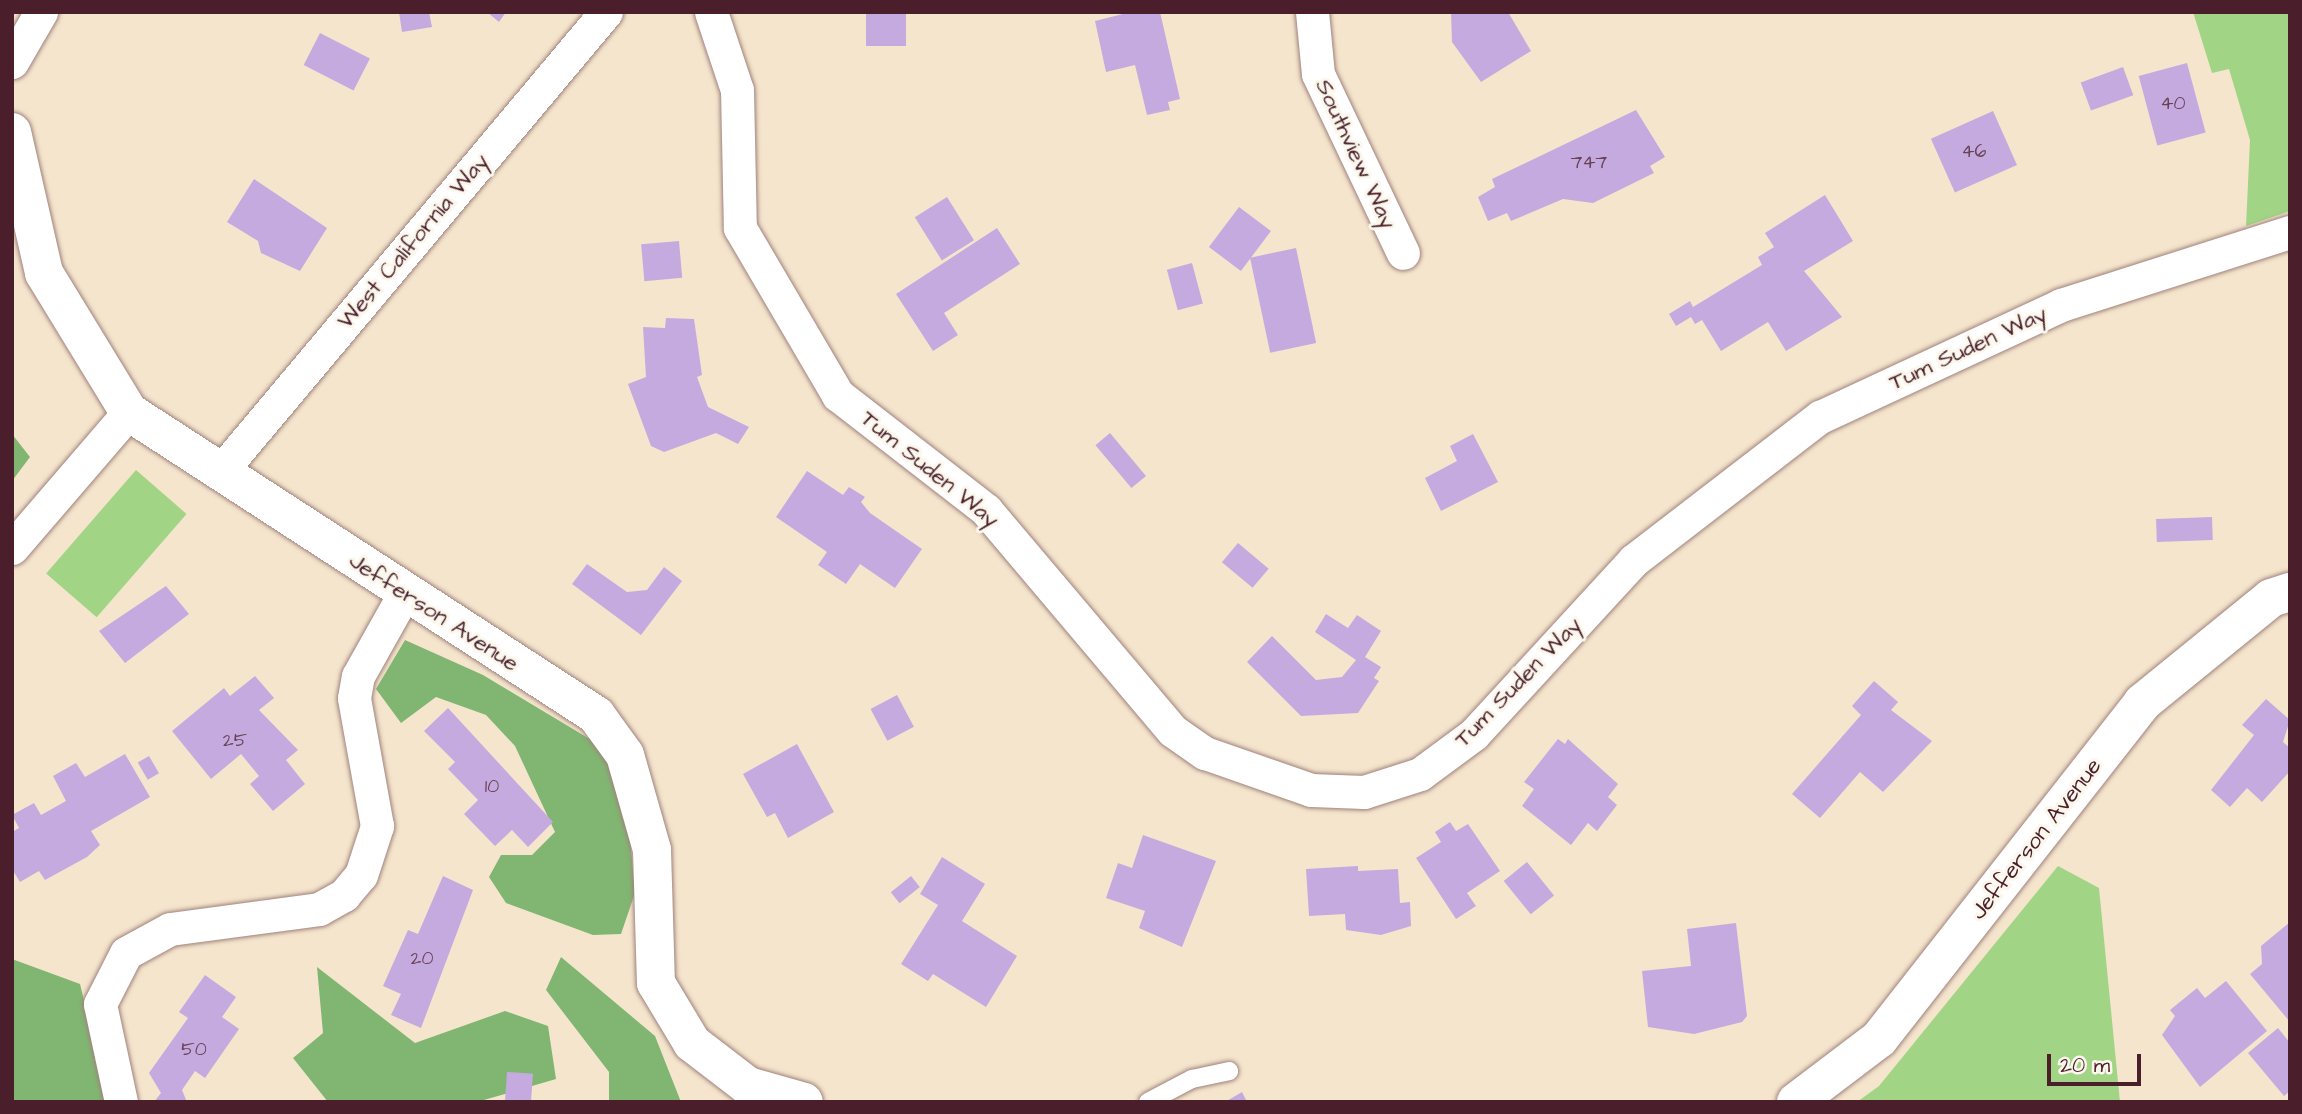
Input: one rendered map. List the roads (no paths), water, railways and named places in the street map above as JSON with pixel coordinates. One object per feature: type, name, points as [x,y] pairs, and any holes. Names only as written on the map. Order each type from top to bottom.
[{"type":"street","points":[[12,62],[41,12]]},
{"type":"street","name":"West California Way","points":[[221,471],[606,12]]},
{"type":"street","name":"Tum Suden Way","points":[[711,12],[737,90],[740,228],[838,394],[986,510],[1173,731],[1205,753],[1311,790],[1364,792],[1430,766],[1474,734],[1634,560],[1820,417],[2061,305],[2290,232]]},
{"type":"street","name":"Southview Way","points":[[1312,12],[1318,74],[1403,253]]},
{"type":"street","name":"Jefferson Avenue","points":[[12,132],[44,273],[129,412],[404,594],[596,715],[625,755],[652,849],[656,983],[692,1043],[748,1086],[804,1102]]},
{"type":"street","points":[[12,548],[129,412]]},
{"type":"street","name":"Jefferson Avenue","points":[[1796,1102],[1879,1039],[2142,703],[2271,598],[2290,592]]},
{"type":"street","points":[[121,1102],[100,1003],[126,953],[170,929],[319,909],[344,895],[361,875],[377,826],[354,698],[358,676],[404,594]]},
{"type":"lane","points":[[1148,1102],[1192,1079],[1229,1071]]}]
